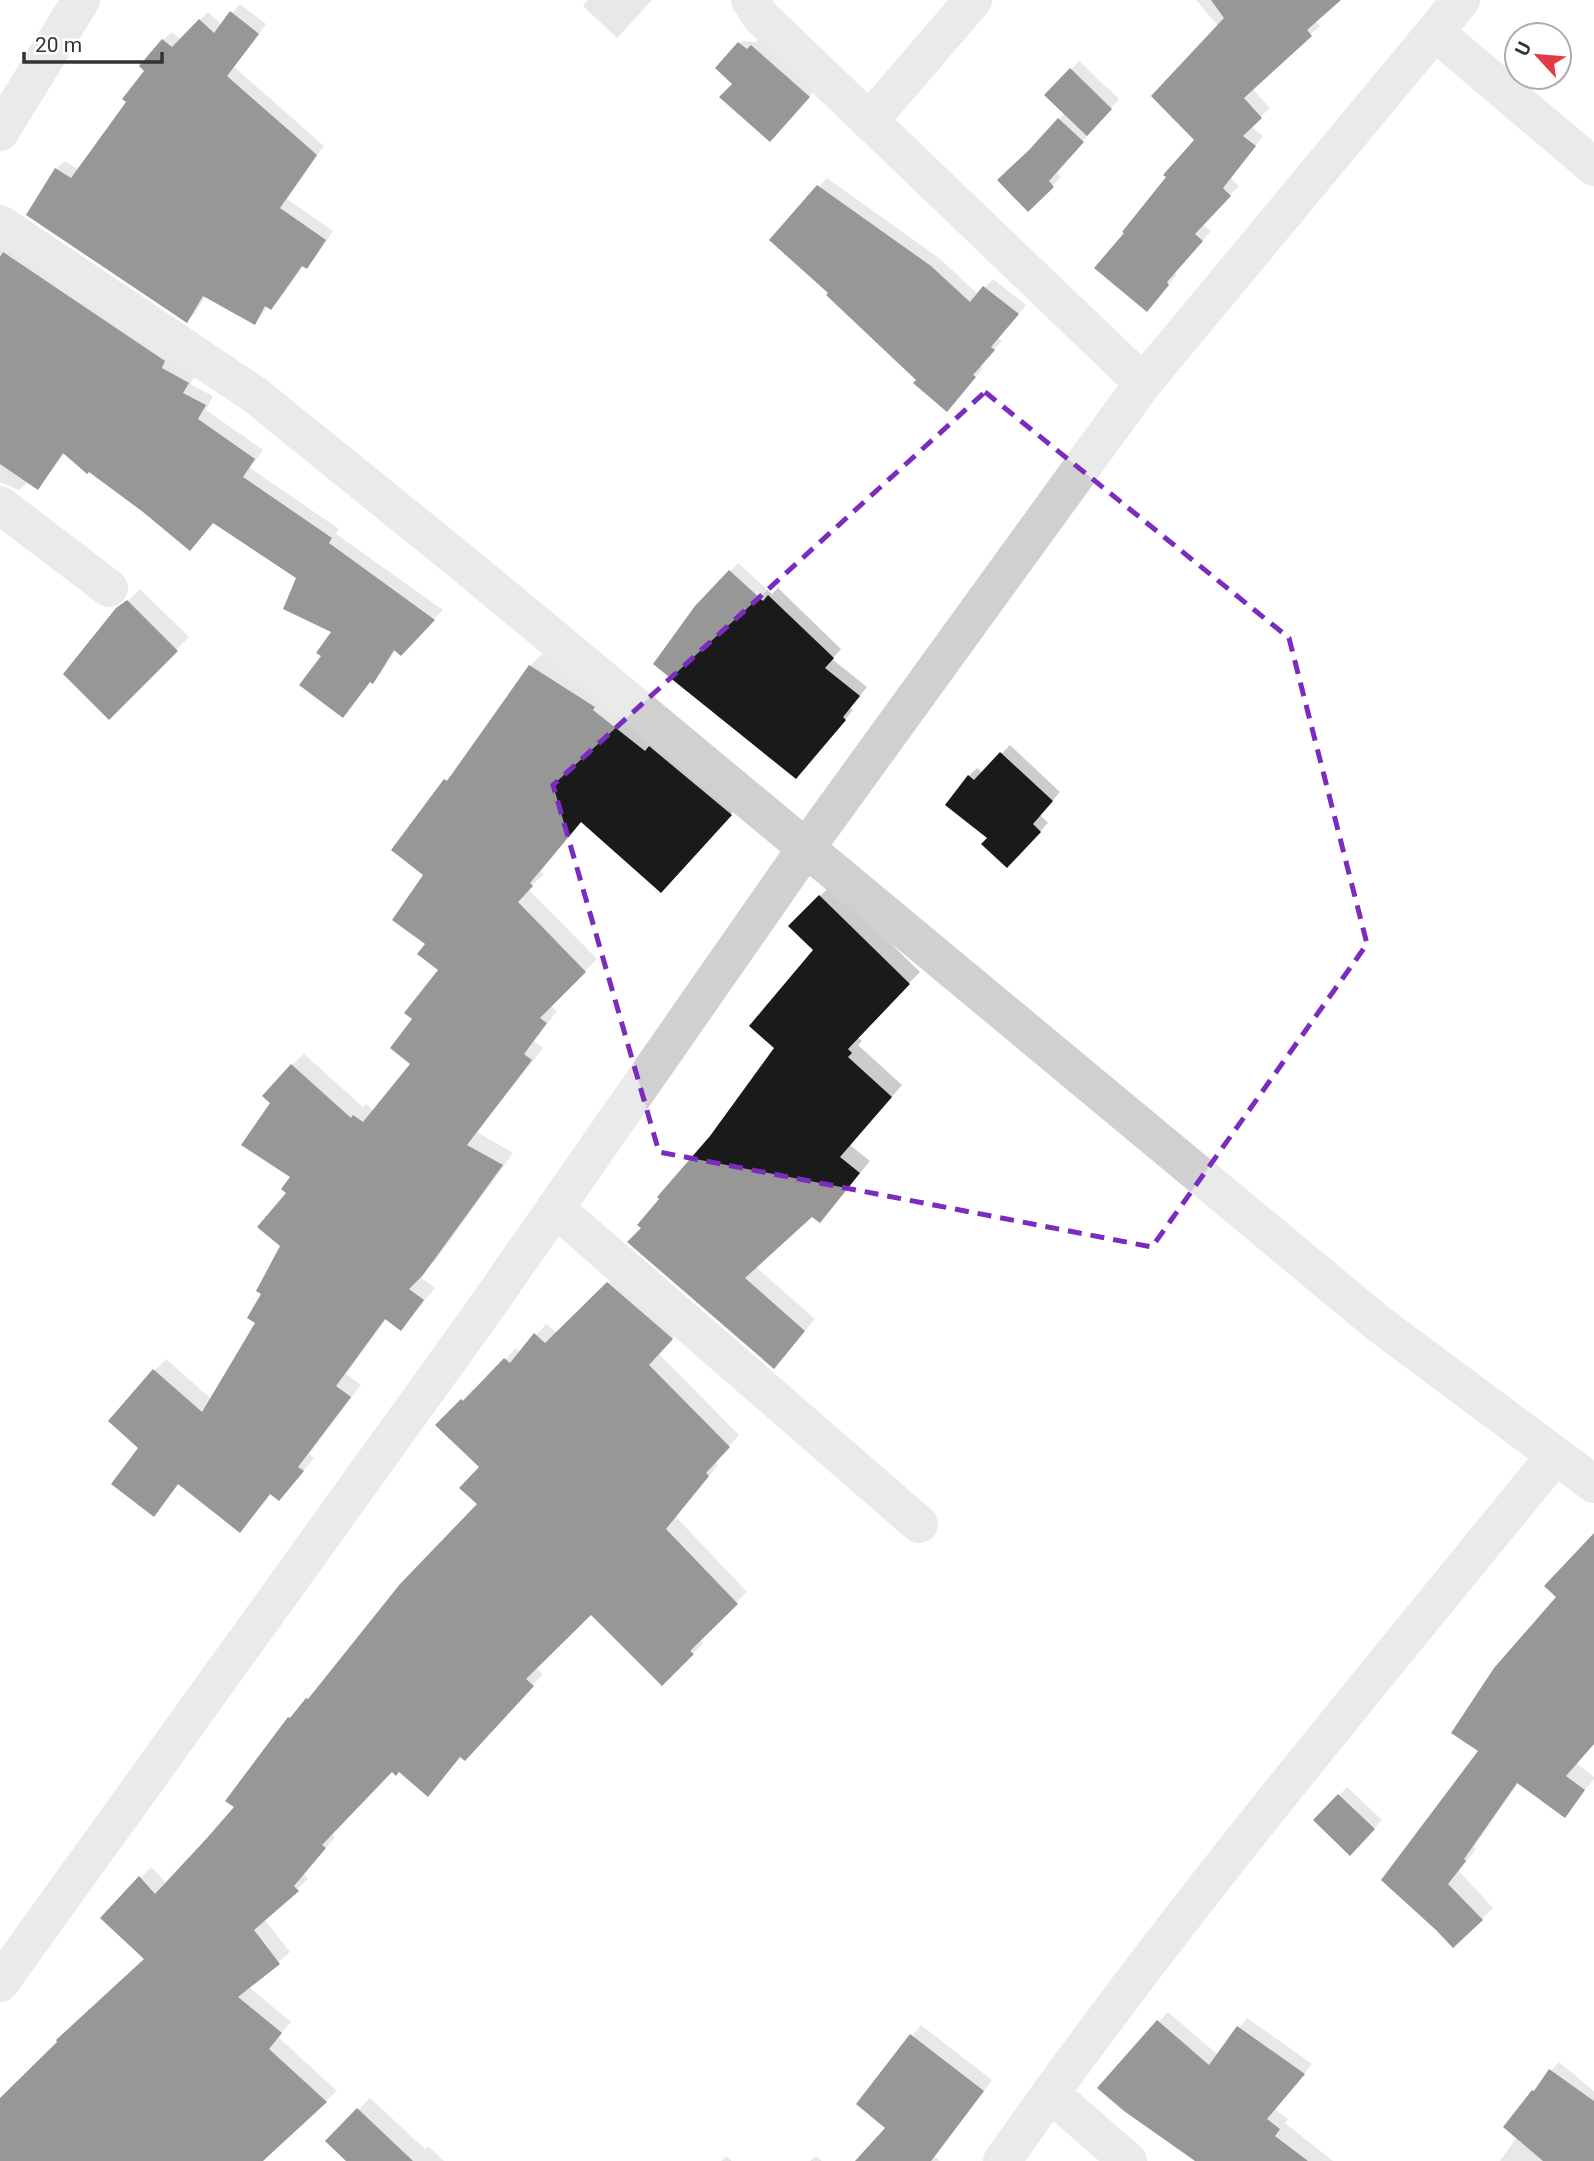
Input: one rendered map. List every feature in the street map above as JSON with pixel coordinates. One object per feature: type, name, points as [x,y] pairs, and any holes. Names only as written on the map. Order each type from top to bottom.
[{"type":"street","points":[[750,0],[761,17],[1143,383]]},
{"type":"street","points":[[869,121],[973,0]]},
{"type":"street","points":[[0,1983],[469,1331],[806,848],[1143,383],[1461,0]]},
{"type":"street","points":[[0,132],[70,5]]},
{"type":"street","points":[[1435,32],[1594,167]]},
{"type":"street","points":[[0,224],[255,395],[475,573],[1380,1325],[1554,1457],[1594,1484]]},
{"type":"street","points":[[0,505],[109,588]]},
{"type":"street","points":[[555,1208],[919,1524]]},
{"type":"street","points":[[1002,2161],[1191,1904],[1554,1457]]},
{"type":"street","points":[[1050,2093],[1128,2161]]},
{"type":"highlighted area","points":[[985,392],[1289,638],[1367,944],[1152,1247],[659,1152],[553,785]]},
{"type":"building","points":[[1211,0],[1341,0],[1307,30],[1312,36],[1244,98],[1262,118],[1243,136],[1256,146],[1223,188],[1231,196],[1195,234],[1203,241],[1167,282],[1169,285],[1147,312],[1094,268],[1166,177],[1163,175],[1194,140],[1151,96],[1224,18]]},
{"type":"building","points":[[230,11],[259,34],[227,76],[317,155],[280,208],[326,240],[307,269],[302,266],[271,310],[265,306],[255,325],[203,296],[187,323],[26,215],[55,168],[71,178],[126,102],[122,99],[144,71],[139,66],[162,39],[172,47],[199,19],[214,33]]},
{"type":"building","points":[[738,42],[747,49],[751,45],[810,97],[770,142],[719,97],[732,84],[715,68]]},
{"type":"building","points":[[1070,68],[1112,109],[1087,136],[1044,95]]},
{"type":"building","points":[[1058,118],[1084,142],[1049,181],[1054,187],[1028,212],[997,180]]},
{"type":"building","points":[[817,185],[931,266],[970,302],[983,286],[1019,314],[991,347],[995,350],[947,412],[913,383],[916,380],[826,295],[828,293],[769,240]]},
{"type":"building","points":[[3,252],[165,361],[162,368],[189,383],[183,393],[206,405],[198,419],[255,459],[243,477],[332,538],[329,543],[435,620],[401,656],[394,650],[373,684],[370,682],[343,718],[299,685],[321,656],[316,653],[331,632],[283,609],[296,578],[213,523],[190,551],[143,512],[89,472],[87,474],[63,453],[38,490],[0,464],[0,257]]},
{"type":"building","points":[[729,570],[763,601],[768,595],[834,658],[825,668],[860,696],[843,717],[846,720],[796,779],[653,664],[695,606]]},
{"type":"building","points":[[127,600],[178,651],[109,720],[63,674],[116,608]]},
{"type":"building","points":[[529,665],[595,707],[593,710],[645,751],[649,746],[732,815],[661,893],[581,822],[530,883],[533,886],[518,902],[586,972],[540,1018],[547,1023],[524,1054],[532,1060],[467,1145],[503,1165],[423,1275],[409,1289],[424,1300],[401,1331],[385,1319],[336,1386],[351,1397],[298,1467],[304,1471],[279,1501],[270,1494],[240,1533],[178,1484],[154,1517],[111,1484],[138,1448],[108,1421],[153,1369],[202,1412],[255,1323],[247,1318],[261,1294],[256,1291],[280,1246],[257,1227],[286,1193],[281,1189],[290,1177],[241,1145],[270,1103],[262,1096],[291,1064],[351,1118],[353,1115],[363,1122],[410,1064],[390,1048],[412,1019],[404,1013],[438,970],[417,954],[425,944],[392,920],[423,875],[391,850],[444,779],[447,781]]},
{"type":"building","points":[[1000,752],[1053,801],[1033,824],[1041,832],[1007,868],[981,844],[987,838],[945,805],[968,775],[974,780]]},
{"type":"building","points":[[819,895],[910,984],[848,1049],[852,1053],[848,1057],[892,1097],[840,1157],[860,1173],[820,1223],[812,1217],[745,1278],[805,1331],[774,1369],[627,1242],[641,1228],[637,1225],[659,1199],[657,1197],[710,1136],[774,1048],[749,1026],[813,950],[788,926]]},
{"type":"building","points":[[607,1282],[673,1339],[649,1365],[730,1447],[706,1473],[709,1476],[666,1529],[738,1604],[690,1651],[694,1654],[662,1686],[591,1615],[526,1679],[534,1686],[465,1761],[460,1757],[428,1797],[399,1772],[396,1776],[392,1772],[322,1845],[326,1848],[294,1886],[299,1891],[254,1930],[280,1964],[238,1997],[282,2033],[269,2049],[327,2102],[263,2161],[0,2161],[0,2098],[57,2042],[56,2040],[144,1959],[100,1918],[139,1876],[155,1894],[207,1838],[234,1807],[225,1801],[288,1717],[308,1699],[400,1584],[477,1504],[459,1488],[479,1467],[435,1425],[461,1399],[463,1401],[504,1358],[510,1363],[534,1333],[545,1343]]},
{"type":"building","points":[[1594,1533],[1594,1744],[1566,1776],[1585,1790],[1565,1818],[1517,1783],[1448,1884],[1483,1920],[1453,1948],[1381,1880],[1478,1751],[1451,1733],[1494,1668],[1556,1597],[1544,1586]]},
{"type":"building","points":[[1338,1794],[1375,1829],[1350,1856],[1313,1820]]},
{"type":"building","points":[[1157,2020],[1209,2065],[1237,2026],[1305,2074],[1267,2119],[1280,2129],[1275,2136],[1308,2161],[1195,2161],[1124,2111],[1097,2088]]},
{"type":"building","points":[[910,2034],[984,2091],[931,2161],[855,2161],[885,2128],[856,2104]]},
{"type":"building","points":[[1549,2069],[1594,2101],[1594,2161],[1543,2161],[1503,2127]]},
{"type":"building","points":[[357,2108],[413,2161],[346,2161],[325,2141]]}]
